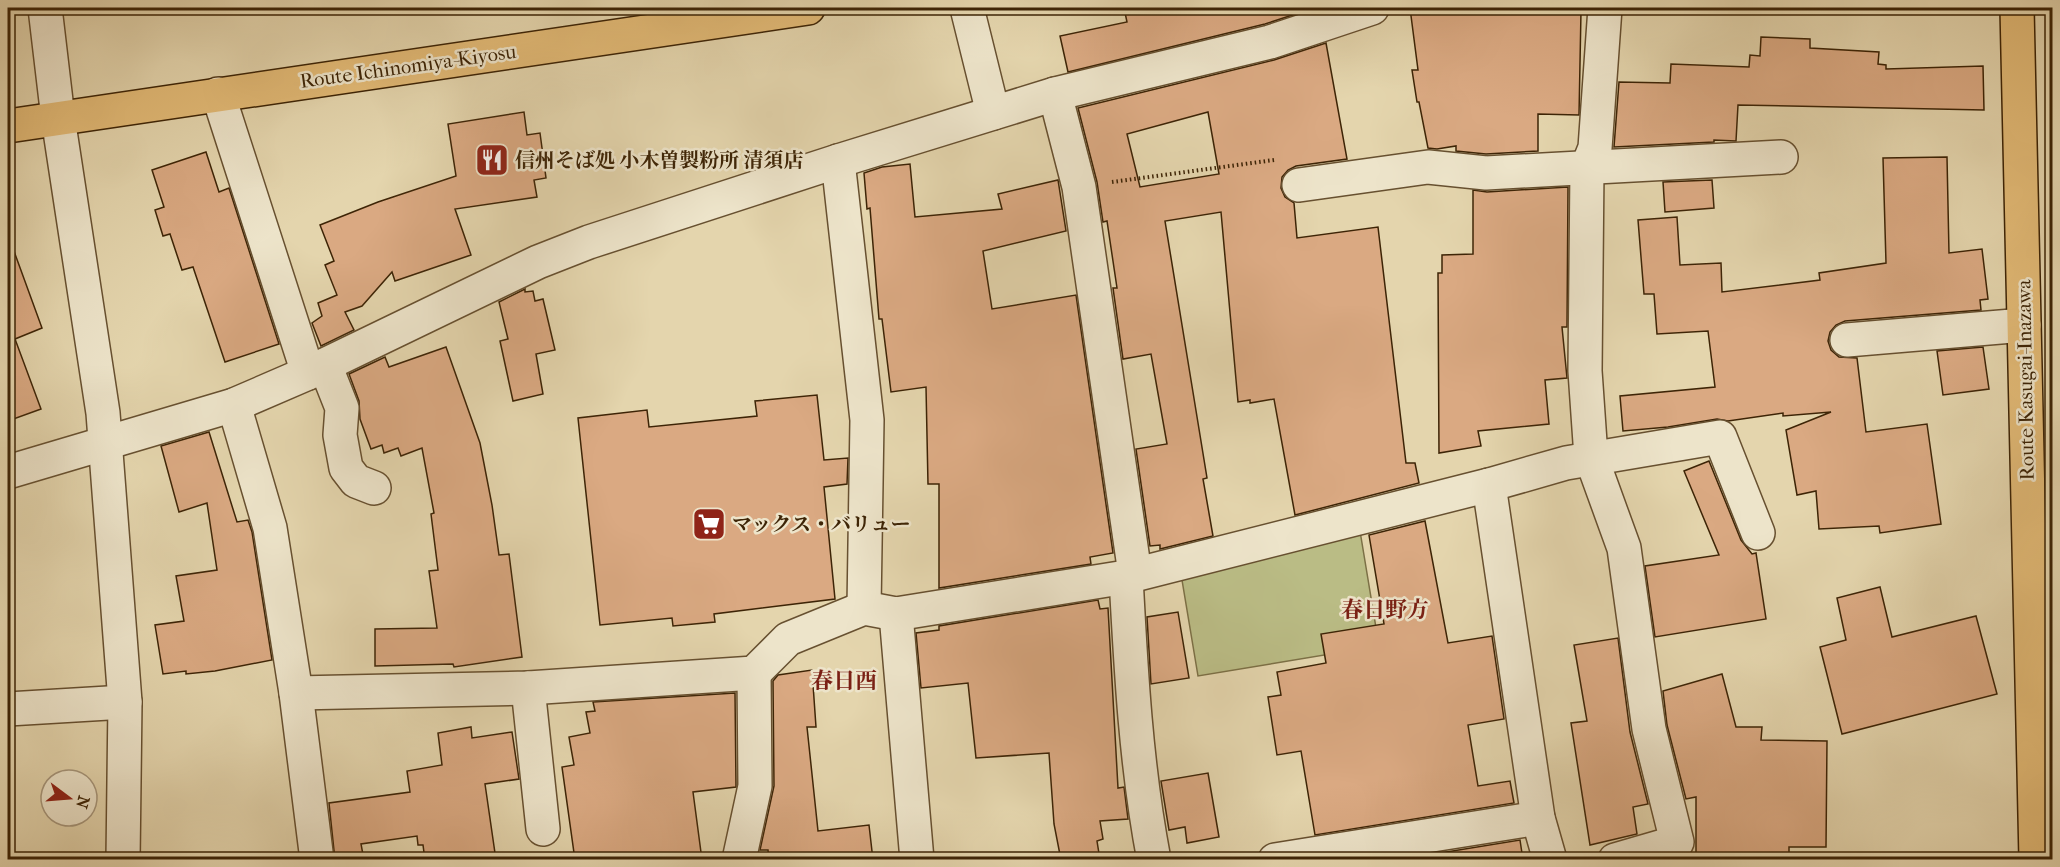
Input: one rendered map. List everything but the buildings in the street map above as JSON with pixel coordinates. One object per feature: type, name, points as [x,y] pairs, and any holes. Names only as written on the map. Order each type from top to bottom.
[{"type":"main road","name":"Route Ichinomiya-Kiyosu","points":[[8,126],[798,8]]},
{"type":"main road","name":"Route Kasugai-Inazawa","points":[[2017,8],[2036,860]]},
{"type":"street","points":[[45,8],[58,118],[106,442],[125,702],[123,860]]},
{"type":"street","points":[[967,8],[993,113]]},
{"type":"street","points":[[8,472],[234,405],[316,369],[548,258],[589,242],[1055,93],[1270,42],[1372,8]]},
{"type":"street","points":[[1605,8],[1595,148],[1587,168],[1585,371],[1591,457],[1624,548],[1649,729],[1677,842],[1615,860]]},
{"type":"street","points":[[1055,93],[1079,186],[1131,575],[1132,696],[1144,807],[1154,860]]},
{"type":"street","points":[[218,94],[316,369],[342,408],[340,435],[346,468],[356,481],[374,488]]},
{"type":"street","points":[[1299,185],[1428,167],[1486,173],[1781,157]]},
{"type":"street","points":[[838,161],[867,420],[864,608]]},
{"type":"street","points":[[1847,340],[2024,325]]},
{"type":"street","points":[[234,405],[270,528],[296,693],[316,860]]},
{"type":"street","points":[[296,693],[528,688],[754,673],[788,639],[864,608],[896,614],[1131,575],[1591,457],[1720,437],[1758,533]]},
{"type":"street","points":[[1489,485],[1538,818],[1550,860]]},
{"type":"street","points":[[896,614],[917,860]]},
{"type":"street","points":[[739,860],[755,786],[754,673]]},
{"type":"street","points":[[528,688],[543,829]]},
{"type":"street","points":[[8,709],[125,702]]},
{"type":"street","points":[[1275,860],[1328,855],[1538,818]]},
{"type":"path","points":[[1079,186],[1291,158],[1299,185]]},
{"type":"green space","points":[[1360,531],[1379,646],[1198,676],[1181,574]]},
{"type":"place","name":"信州そば処 小木曽製粉所 清須店","points":[[492,160]]},
{"type":"place","name":"マックス・バリュー","points":[[709,524]]},
{"type":"district","name":"春日野方","points":[[1385,609]]},
{"type":"district","name":"春日酉","points":[[844,680]]}]
